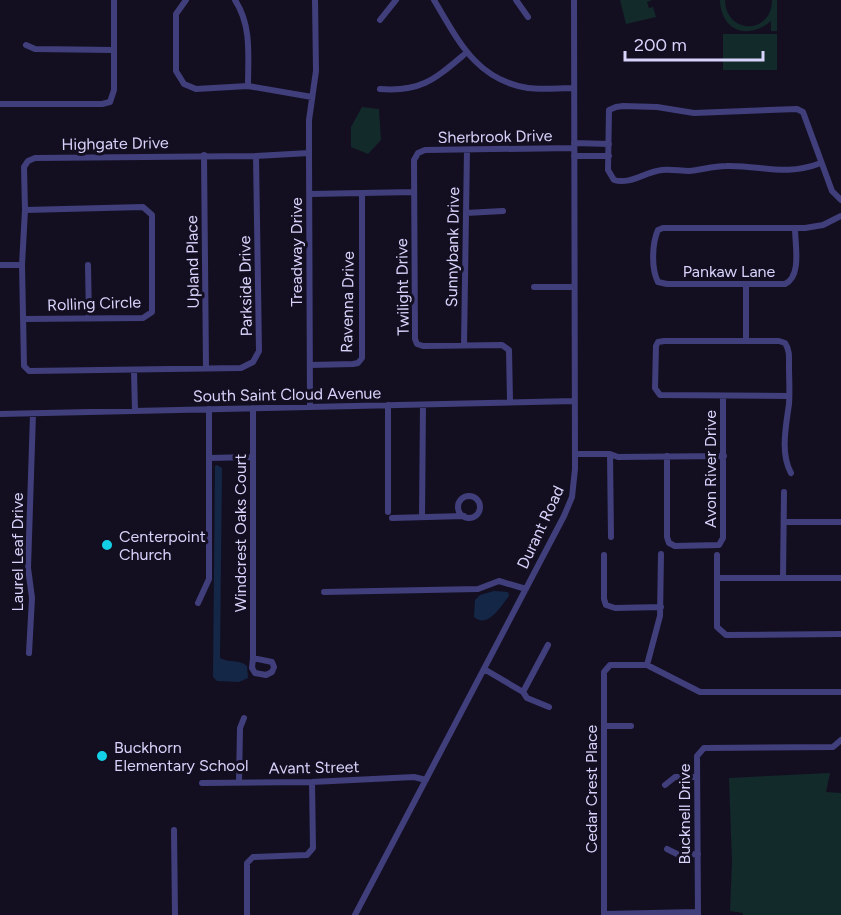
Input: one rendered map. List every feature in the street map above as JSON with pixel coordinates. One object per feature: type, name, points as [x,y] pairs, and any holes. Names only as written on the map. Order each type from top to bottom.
[{"type":"street","points":[[0,104],[108,103],[113,94],[114,0]]},
{"type":"street","points":[[186,0],[176,14],[176,67],[180,80],[187,86],[196,89],[248,86],[312,97]]},
{"type":"street","points":[[235,0],[248,31],[248,86]]},
{"type":"street","name":"Treadway Drive","points":[[310,407],[309,120],[316,72],[315,0]]},
{"type":"street","points":[[380,20],[396,0]]},
{"type":"street","points":[[434,0],[466,53],[491,75],[511,84],[529,88],[574,88]]},
{"type":"street","points":[[516,0],[528,17]]},
{"type":"street","name":"Durant Road","points":[[356,915],[568,506],[574,483],[574,0]]},
{"type":"street","points":[[26,45],[35,49],[114,50]]},
{"type":"street","points":[[380,89],[402,91],[421,85],[438,77],[466,53]]},
{"type":"street","points":[[821,163],[804,169],[788,171],[723,165],[690,171],[664,170],[648,172],[626,181],[617,181],[608,170],[609,110],[616,106],[657,107],[694,113],[797,109],[803,112],[832,191],[841,200]]},
{"type":"street","points":[[574,149],[609,144]]},
{"type":"street","points":[[574,149],[609,156]]},
{"type":"street","name":"Sherbrook Drive","points":[[414,192],[414,160],[418,153],[425,150],[574,149]]},
{"type":"street","name":"Sunnybank Drive","points":[[464,345],[467,150]]},
{"type":"street","name":"Highgate Drive","points":[[134,371],[29,371],[24,366],[22,264],[25,210],[24,167],[28,161],[35,158],[256,156],[309,153]]},
{"type":"street","name":"Upland Place","points":[[204,155],[206,369]]},
{"type":"street","name":"Parkside Drive","points":[[134,371],[241,368],[253,362],[259,351],[256,156]]},
{"type":"street","points":[[310,194],[414,192]]},
{"type":"street","name":"Twilight Drive","points":[[414,192],[415,339],[417,344],[423,346],[502,345],[509,350],[510,401]]},
{"type":"street","name":"Ravenna Drive","points":[[310,365],[353,364],[358,363],[362,358],[362,193]]},
{"type":"street","name":"Rolling Circle","points":[[24,319],[143,318],[152,312],[152,215],[143,207],[25,210]]},
{"type":"street","points":[[466,213],[503,211]]},
{"type":"street","name":"Pankaw Lane","points":[[795,228],[795,274],[791,281],[785,284],[668,284],[658,282],[655,276],[654,238],[658,230],[663,228],[795,228],[823,225],[841,216]]},
{"type":"street","points":[[0,264],[22,264]]},
{"type":"street","points":[[88,265],[89,318]]},
{"type":"street","points":[[746,285],[746,341]]},
{"type":"street","points":[[534,287],[574,287]]},
{"type":"street","points":[[789,396],[660,395],[655,388],[656,346],[658,342],[664,341],[779,341],[788,346],[789,396],[785,420],[786,464],[791,473]]},
{"type":"street","points":[[134,371],[135,411]]},
{"type":"street","name":"Avon River Drive","points":[[667,456],[667,537],[669,543],[675,546],[719,546],[723,538],[723,396]]},
{"type":"street","name":"South Saint Cloud Avenue","points":[[0,414],[575,401]]},
{"type":"street","points":[[388,405],[390,515],[464,516]]},
{"type":"street","points":[[422,517],[423,405]]},
{"type":"street","name":"Windcrest Oaks Court","points":[[253,408],[253,658]]},
{"type":"street","points":[[198,603],[209,579],[209,409]]},
{"type":"street","name":"Laurel Leaf Drive","points":[[29,653],[32,598],[28,568],[29,494],[33,454],[33,414]]},
{"type":"street","points":[[575,454],[610,454],[618,457],[724,456]]},
{"type":"street","points":[[610,454],[610,537]]},
{"type":"street","points":[[209,458],[253,458]]},
{"type":"street","points":[[783,578],[784,492]]},
{"type":"street","points":[[784,522],[841,522]]},
{"type":"street","points":[[604,555],[603,599],[606,605],[615,608],[661,608]]},
{"type":"street","points":[[661,555],[661,608],[647,665],[700,692],[841,692]]},
{"type":"street","points":[[717,555],[717,627],[726,635],[841,634]]},
{"type":"street","points":[[717,578],[841,578]]},
{"type":"street","points":[[324,592],[478,589],[499,581],[526,589]]},
{"type":"street","points":[[523,692],[548,645]]},
{"type":"street","name":"Cedar Crest Place","points":[[604,914],[604,672],[610,665],[647,665]]},
{"type":"street","points":[[484,669],[523,692],[527,698],[549,707]]},
{"type":"street","points":[[239,782],[240,728],[244,718]]},
{"type":"street","points":[[604,726],[631,726]]},
{"type":"street","name":"Bucknell Drive","points":[[698,914],[697,756],[700,750],[704,748],[833,747],[841,740]]},
{"type":"street","name":"Avant Street","points":[[202,783],[312,782],[414,777],[426,780]]},
{"type":"street","points":[[664,784],[675,777],[697,777]]},
{"type":"street","points":[[247,915],[248,863],[253,857],[307,855],[313,848],[312,782]]},
{"type":"street","points":[[174,830],[175,915]]},
{"type":"street","points":[[667,849],[680,855],[698,855]]},
{"type":"street","points":[[604,914],[698,914]]},
{"type":"green space","points":[[620,0],[652,0],[647,2],[649,8],[653,7],[656,17],[626,24]]},
{"type":"green space","points":[[720,0],[725,0],[727,11],[733,20],[740,25],[749,26],[757,25],[765,20],[772,0],[777,0],[777,31],[771,31],[771,21],[754,30],[738,30],[725,19]]},
{"type":"green space","points":[[723,34],[777,34],[777,70],[723,70]]},
{"type":"green space","points":[[362,107],[379,109],[381,140],[368,154],[351,147],[351,127]]},
{"type":"green space","points":[[830,773],[826,792],[841,793],[841,915],[743,915],[743,913],[730,911],[732,862],[729,778]]},
{"type":"water","points":[[215,466],[222,468],[220,658],[241,662],[247,666],[248,678],[239,682],[217,681],[213,677]]},
{"type":"water","points":[[494,591],[508,592],[509,596],[489,618],[479,620],[474,617],[475,600],[480,595]]},
{"type":"place","name":"Centerpoint Church","points":[[107,545]]},
{"type":"place","name":"Buckhorn Elementary School","points":[[102,756]]}]
